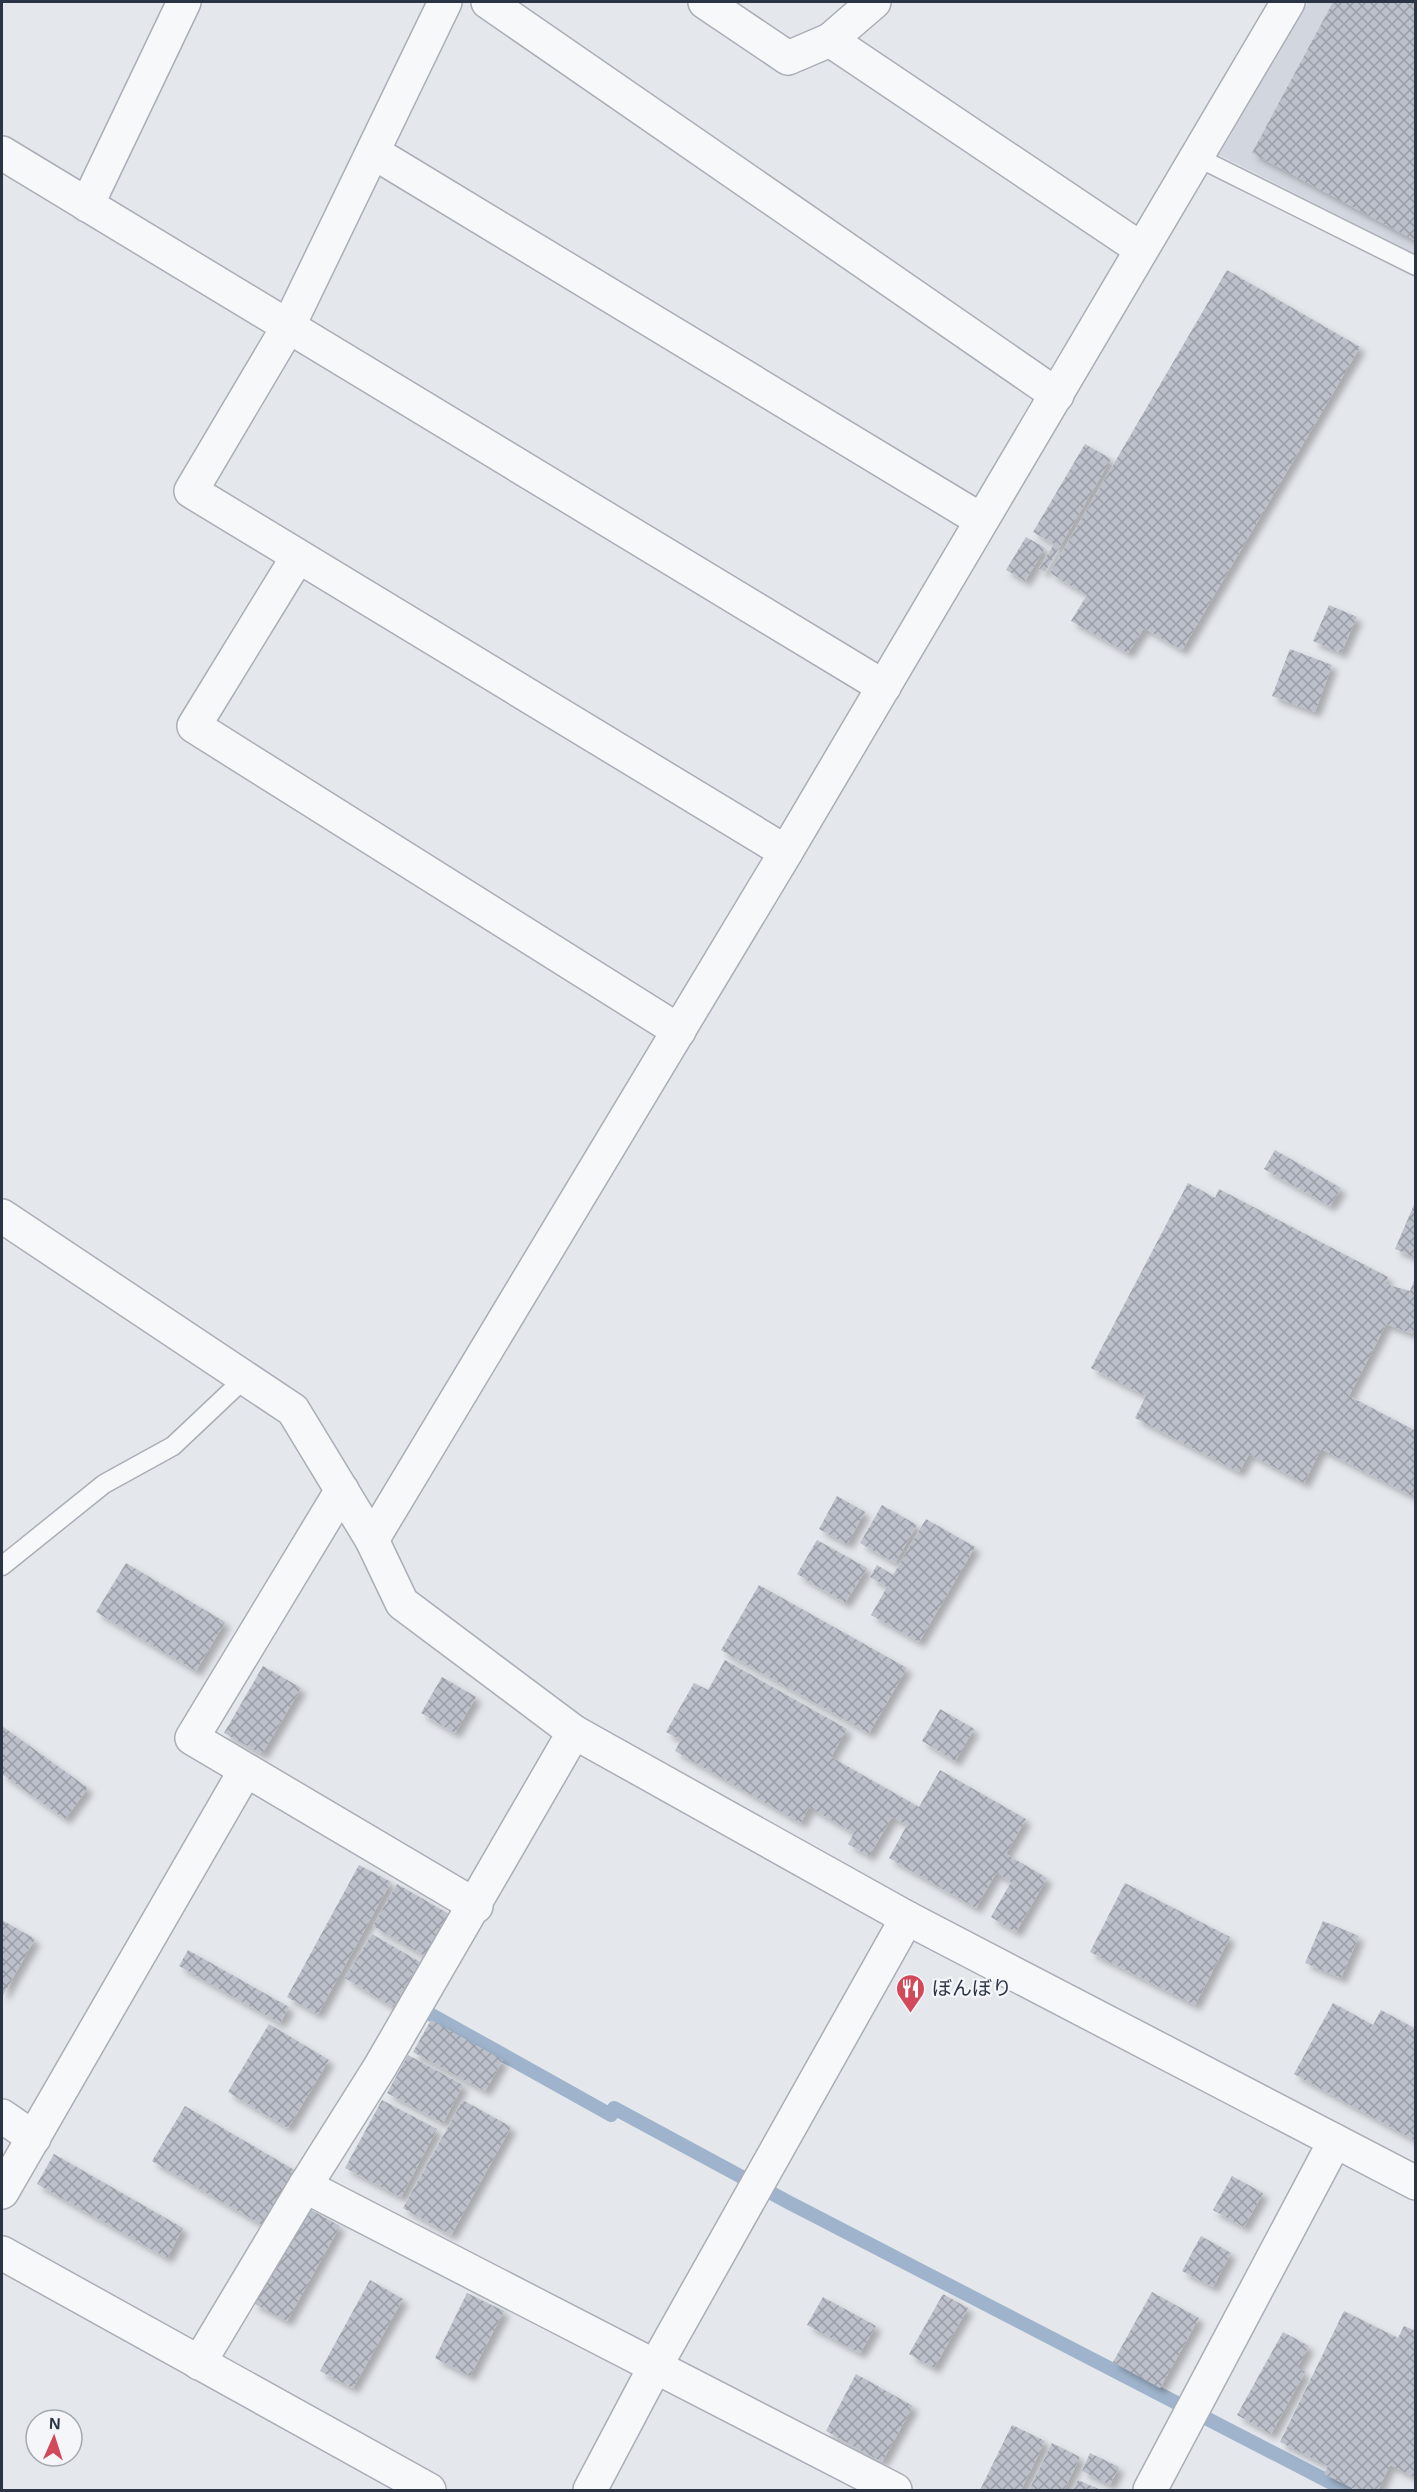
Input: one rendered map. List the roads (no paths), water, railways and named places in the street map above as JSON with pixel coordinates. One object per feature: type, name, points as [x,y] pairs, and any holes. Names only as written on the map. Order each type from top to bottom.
[{"type":"street","points":[[87,205],[184,2]]},
{"type":"street","points":[[445,2],[288,327],[191,491],[297,558],[786,852]]},
{"type":"street","points":[[488,2],[1057,395]]},
{"type":"street","points":[[705,2],[789,58],[830,40],[874,2]]},
{"type":"street","points":[[372,1540],[786,852],[1288,2]]},
{"type":"street","points":[[830,40],[1141,249]]},
{"type":"street","points":[[373,152],[981,520]]},
{"type":"street","points":[[2,153],[884,687]]},
{"type":"street","points":[[297,558],[194,726],[679,1031]]},
{"type":"street","points":[[2,1216],[293,1410],[372,1540],[402,1604],[574,1732],[907,1918],[1416,2183]]},
{"type":"street","points":[[342,1490],[192,1738],[476,1906]]},
{"type":"street","points":[[199,2363],[476,1906],[574,1732]]},
{"type":"street","points":[[2,2192],[245,1771]]},
{"type":"street","points":[[590,2490],[656,2366],[907,1918]]},
{"type":"street","points":[[2,2116],[34,2138]]},
{"type":"street","points":[[1150,2490],[1335,2141]]},
{"type":"street","points":[[305,2186],[895,2490]]},
{"type":"street","points":[[2,2253],[429,2490]]},
{"type":"lane","points":[[1197,157],[1416,266]]},
{"type":"lane","points":[[2,1566],[104,1484],[173,1446],[245,1378]]},
{"type":"waterway","points":[[430,2014],[611,2115],[614,2108],[788,2202],[1345,2490]]},
{"type":"place","name":"ぼんぼり","points":[[911,2014]]}]
